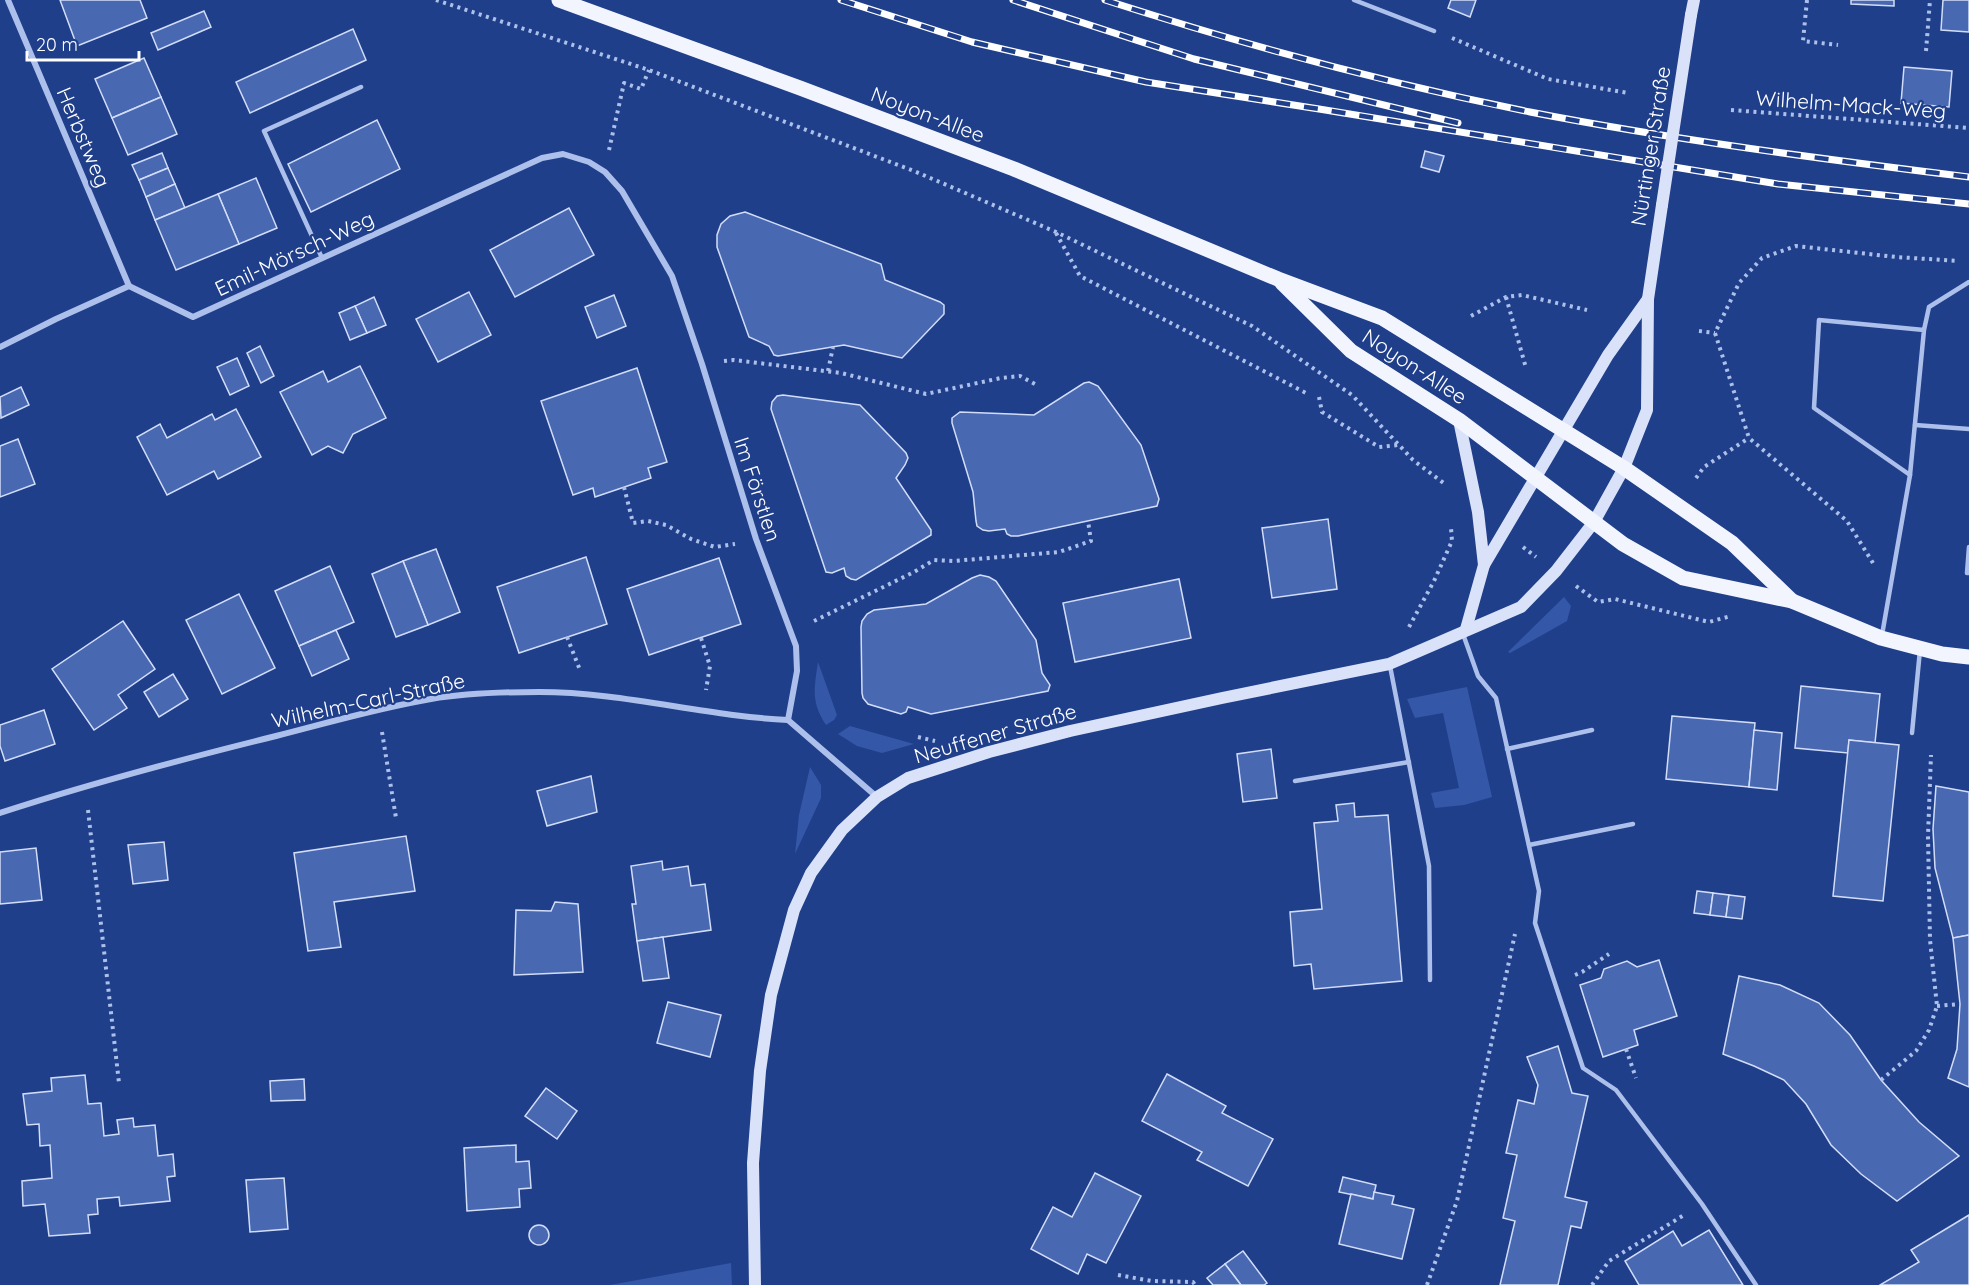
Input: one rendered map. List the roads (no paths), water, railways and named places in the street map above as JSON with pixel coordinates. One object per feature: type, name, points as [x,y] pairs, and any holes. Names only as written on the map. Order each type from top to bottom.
[{"type":"main road","name":"Noyon-Allee","points":[[559,0],[801,88],[1003,165],[1278,279],[1382,318],[1565,431]]},
{"type":"main road","name":"Nürtinger Straße","points":[[1464,630],[1521,607],[1556,571],[1594,522],[1624,468],[1647,410],[1648,299],[1694,0]]},
{"type":"main road","name":"Noyon-Allee","points":[[1278,279],[1351,351],[1459,420],[1537,477]]},
{"type":"main road","name":"Nürtinger Straße","points":[[1537,477],[1608,355],[1648,299]]},
{"type":"main road","points":[[1459,420],[1478,512],[1484,565]]},
{"type":"main road","points":[[1565,431],[1624,468],[1732,543],[1792,601]]},
{"type":"main road","points":[[1464,630],[1484,565],[1537,477],[1623,544],[1683,578],[1792,601],[1881,638],[1942,654],[1969,657]]},
{"type":"main road","name":"Neuffener Straße","points":[[755,1285],[753,1163],[760,1071],[771,995],[794,910],[811,873],[842,830],[877,797],[908,778],[989,752],[1210,700],[1389,664],[1464,630]]},
{"type":"street","name":"Herbstweg","points":[[8,0],[129,286]]},
{"type":"street","name":"Emil-Mörsch-Weg","points":[[129,286],[193,317],[542,158],[562,154],[589,162],[605,172]]},
{"type":"street","name":"Im Förstlen","points":[[605,172],[622,191],[672,276],[702,364],[756,539],[796,646],[796,671],[788,720]]},
{"type":"street","points":[[0,347],[129,286]]},
{"type":"street","name":"Wilhelm-Carl-Straße","points":[[0,813],[85,785],[378,710],[431,699],[484,693],[579,692],[704,712],[788,720]]},
{"type":"street","points":[[788,720],[877,797]]},
{"type":"lane","points":[[1354,0],[1434,31]]},
{"type":"lane","points":[[322,258],[264,132],[361,87]]},
{"type":"lane","points":[[1881,638],[1910,475],[1924,330],[1929,307],[1969,282]]},
{"type":"lane","points":[[1910,475],[1814,408],[1819,320],[1924,330]]},
{"type":"lane","points":[[1915,425],[1969,429]]},
{"type":"lane","points":[[1969,547],[1967,573],[1969,573]]},
{"type":"lane","points":[[1464,630],[1478,676],[1496,698],[1539,891],[1535,924],[1583,1068],[1616,1090],[1702,1204],[1756,1285]]},
{"type":"lane","points":[[1912,733],[1920,647]]},
{"type":"lane","points":[[1389,664],[1429,866],[1430,980]]},
{"type":"lane","points":[[1507,748],[1592,730]]},
{"type":"lane","points":[[1295,781],[1409,762]]},
{"type":"lane","points":[[1529,846],[1633,824]]},
{"type":"railway","points":[[841,0],[972,42],[1146,82],[1778,184],[1969,204]]},
{"type":"railway","points":[[1013,0],[1194,59],[1458,123]]},
{"type":"railway","points":[[1105,0],[1316,62],[1422,89],[1530,112],[1694,140],[1969,177]]}]
